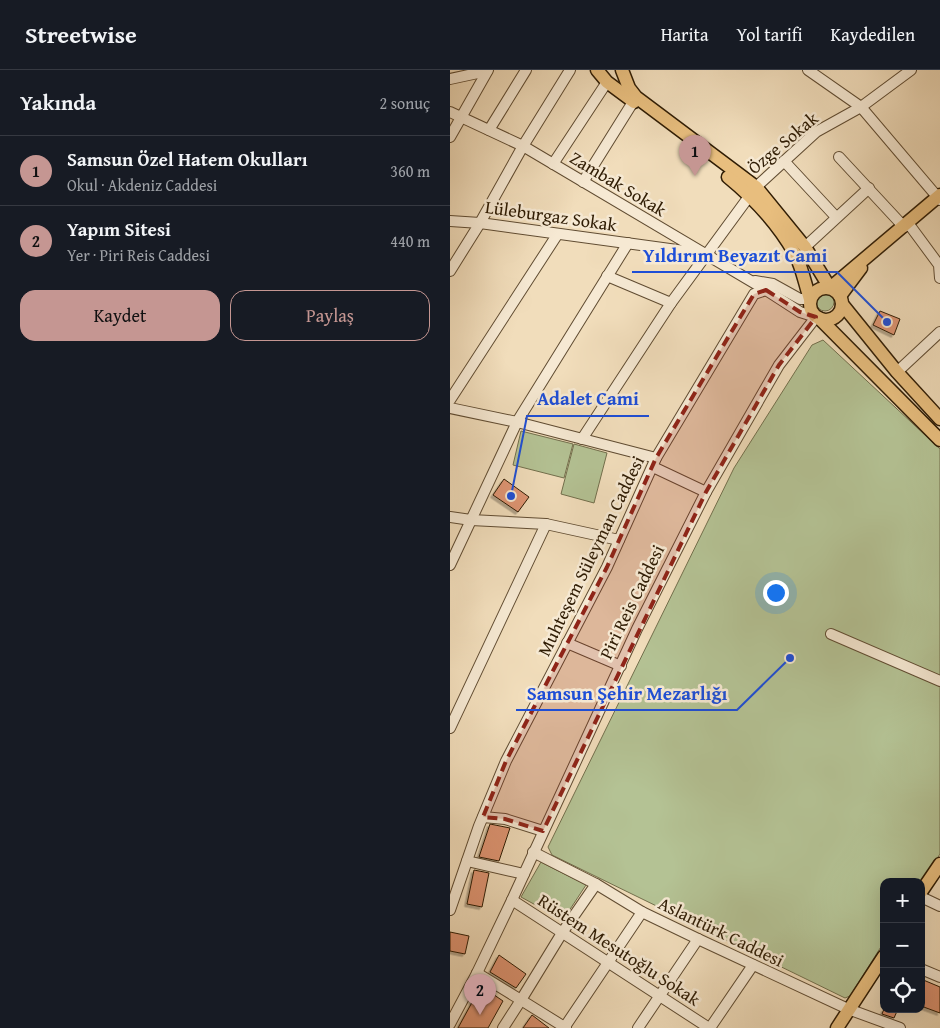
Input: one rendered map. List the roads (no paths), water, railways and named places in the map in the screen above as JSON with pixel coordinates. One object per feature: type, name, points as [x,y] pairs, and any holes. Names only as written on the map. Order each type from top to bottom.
[{"type":"main road","points":[[597,70],[604,73],[614,70]]},
{"type":"main road","points":[[597,70],[606,82],[753,191],[796,255],[810,299],[810,309],[940,440]]},
{"type":"main road","points":[[622,70],[629,88],[636,98],[753,191],[805,247],[830,288],[837,292],[841,300],[897,372],[940,419]]},
{"type":"main road","points":[[810,299],[816,290],[830,288],[939,198]]},
{"type":"main road","points":[[817,318],[826,320],[836,317],[841,300],[871,254]]},
{"type":"main road","points":[[925,886],[940,864]]},
{"type":"main road","points":[[837,1028],[880,962]]},
{"type":"street","points":[[450,79],[487,70]]},
{"type":"street","points":[[450,138],[487,70]]},
{"type":"street","points":[[489,130],[526,70]]},
{"type":"street","points":[[450,271],[453,262],[480,223],[523,146],[570,70]]},
{"type":"street","points":[[808,70],[861,107],[939,198]]},
{"type":"street","name":"Özge Sokak","points":[[582,439],[671,303],[753,191],[816,132],[861,107],[911,70]]},
{"type":"street","points":[[553,164],[606,82]]},
{"type":"street","points":[[583,182],[634,102]]},
{"type":"street","name":"Zambak Sokak","points":[[450,112],[523,146],[800,312],[817,318]]},
{"type":"street","points":[[839,157],[906,225],[940,265],[940,278]]},
{"type":"street","points":[[784,161],[836,217]]},
{"type":"street","points":[[805,247],[869,188]]},
{"type":"street","name":"Lüleburgaz Sokak","points":[[450,221],[480,223],[706,254]]},
{"type":"street","points":[[450,400],[557,235]]},
{"type":"street","points":[[450,565],[518,422],[628,243]]},
{"type":"street","points":[[608,276],[671,303]]},
{"type":"street","points":[[747,279],[772,284],[800,299],[810,299]]},
{"type":"street","name":"Muhteşem Süleyman Caddesi","points":[[450,910],[483,817],[506,761],[619,540],[654,462],[754,294],[766,290]]},
{"type":"street","name":"Piri Reis Caddesi","points":[[450,1024],[512,900],[637,629],[706,492],[779,365],[817,318]]},
{"type":"street","points":[[897,372],[940,332]]},
{"type":"street","points":[[450,408],[518,422],[582,439],[654,462],[706,492]]},
{"type":"street","points":[[450,517],[546,524],[619,540]]},
{"type":"street","points":[[450,728],[546,524]]},
{"type":"street","points":[[831,634],[940,681]]},
{"type":"street","points":[[568,642],[621,666]]},
{"type":"street","points":[[483,817],[505,819],[543,831]]},
{"type":"street","name":"Aslantürk Caddesi","points":[[533,852],[596,884],[642,912],[698,940],[848,1009],[900,1028]]},
{"type":"street","points":[[467,861],[524,874]]},
{"type":"street","points":[[503,1028],[562,933],[596,884]]},
{"type":"street","points":[[925,899],[940,906]]},
{"type":"street","name":"Rüstem Mesutoğlu Sokak","points":[[512,900],[710,1028]]},
{"type":"street","points":[[477,973],[565,1028],[642,912]]},
{"type":"street","points":[[638,1028],[698,940]]},
{"type":"street","points":[[710,1028],[752,965]]},
{"type":"street","points":[[925,971],[940,977]]},
{"type":"place","name":"Samsun Özel Hatem Okulları","points":[[695,176]]},
{"type":"place","name":"Yıldırım Beyazıt Cami","points":[[887,322]]},
{"type":"place","name":"Adalet Cami","points":[[511,496]]},
{"type":"place","name":"Samsun Şehir Mezarlığı","points":[[790,658]]},
{"type":"place","name":"Yapım Sitesi","points":[[480,1015]]}]
